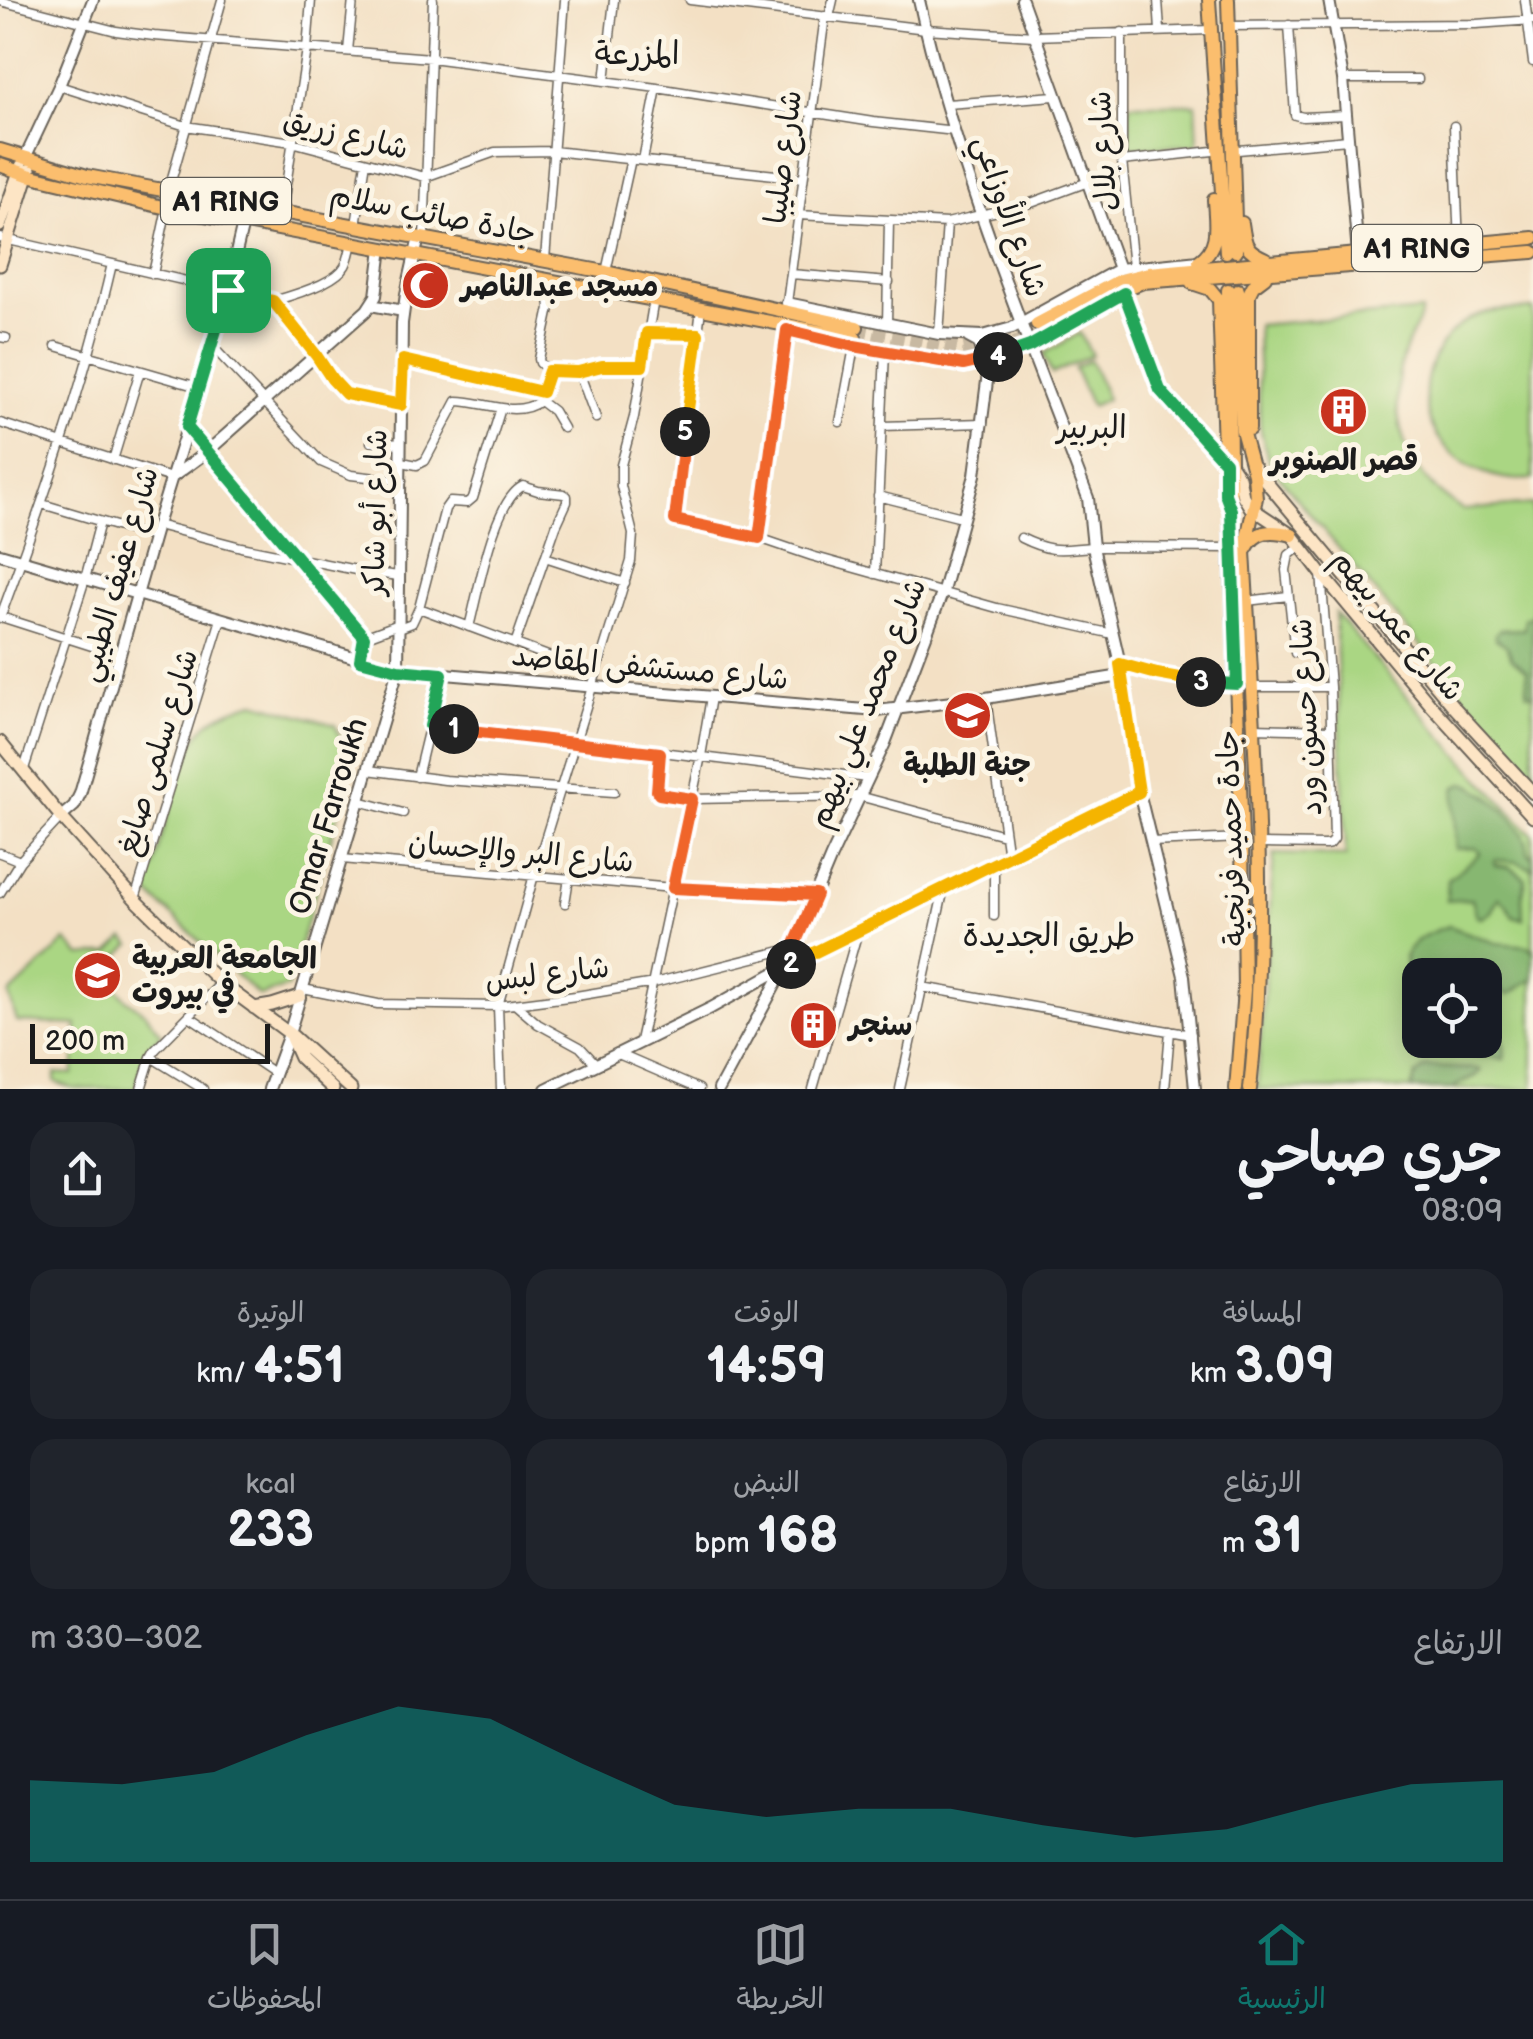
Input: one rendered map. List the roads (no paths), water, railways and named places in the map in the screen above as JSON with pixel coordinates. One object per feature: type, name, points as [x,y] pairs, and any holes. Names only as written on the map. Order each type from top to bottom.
[{"type":"main road","points":[[1209,0],[1231,252],[1228,0]]},
{"type":"main road","points":[[1198,261],[1210,252],[1214,240],[1213,77]]},
{"type":"main road","points":[[1231,84],[1245,242],[1252,253],[1266,259]]},
{"type":"main road","name":"جادة صائب سلام","points":[[0,150],[26,166],[167,208],[855,337]]},
{"type":"main road","name":"جادة صائب سلام","points":[[0,165],[66,172],[606,272],[710,294],[855,337]]},
{"type":"main road","points":[[0,226],[26,166]]},
{"type":"main road","points":[[0,265],[3,239],[26,166]]},
{"type":"main road","name":"A1 RING","points":[[1040,327],[1111,284],[1132,276],[1301,258],[1359,260],[1459,244],[1533,238]]},
{"type":"main road","name":"A1 RING","points":[[1040,327],[1143,282],[1359,260],[1533,252]]},
{"type":"main road","points":[[1198,261],[1301,258]]},
{"type":"main road","points":[[1192,284],[1265,277],[1359,260]]},
{"type":"main road","points":[[1250,460],[1249,294],[1265,277]]},
{"type":"main road","points":[[1192,284],[1210,289],[1219,300],[1228,464],[1239,477],[1246,502],[1254,512]]},
{"type":"main road","name":"جادة حميد فرنجية","points":[[1236,1089],[1244,990],[1238,549],[1254,512],[1256,485],[1242,430],[1233,290],[1225,494],[1231,510],[1238,549],[1247,601],[1258,844],[1260,955],[1250,1089]]},
{"type":"main road","points":[[710,294],[786,304]]},
{"type":"main road","points":[[701,309],[787,330]]},
{"type":"main road","name":"شارع عمر بيهم","points":[[1250,460],[1454,706],[1533,793]]},
{"type":"main road","name":"شارع عمر بيهم","points":[[1254,512],[1296,540],[1442,718],[1533,817]]},
{"type":"main road","points":[[1238,549],[1261,532],[1271,531],[1296,540]]},
{"type":"main road","points":[[1321,573],[1330,558]]},
{"type":"main road","points":[[0,742],[134,899],[221,983],[290,1034],[350,1089]]},
{"type":"main road","points":[[254,1008],[302,992]]},
{"type":"main road","points":[[290,1034],[300,1058],[333,1089]]},
{"type":"street","points":[[26,166],[94,0]]},
{"type":"street","points":[[168,192],[222,0]]},
{"type":"street","points":[[282,211],[311,0]]},
{"type":"street","points":[[348,51],[353,0]]},
{"type":"street","points":[[422,237],[433,0]]},
{"type":"street","points":[[546,260],[565,0]]},
{"type":"street","points":[[605,81],[614,0]]},
{"type":"street","points":[[690,0],[926,29],[1034,36],[1210,30]]},
{"type":"street","name":"شارع صليبا","points":[[786,304],[810,113],[833,0]]},
{"type":"street","name":"شارع الأوزاعي","points":[[919,0],[981,216],[1088,498],[1093,546],[1121,670],[1139,792],[1184,976],[1195,1089]]},
{"type":"street","points":[[1022,0],[1119,269]]},
{"type":"street","points":[[1158,0],[1160,31]]},
{"type":"street","points":[[1329,0],[1343,79],[1359,260]]},
{"type":"street","points":[[1524,0],[1533,62]]},
{"type":"street","points":[[0,1],[154,36],[431,58],[955,131]]},
{"type":"street","points":[[1229,26],[1530,21]]},
{"type":"street","points":[[1290,25],[1295,114],[1346,115]]},
{"type":"street","name":"شارع بلال","points":[[1122,32],[1122,160],[1133,267]]},
{"type":"street","points":[[1343,79],[1418,79]]},
{"type":"street","name":"شارع زريق","points":[[59,86],[186,126],[292,142],[425,177],[495,152],[553,150],[803,178]]},
{"type":"street","points":[[643,160],[656,88]]},
{"type":"street","points":[[947,104],[1055,96]]},
{"type":"street","points":[[1454,126],[1459,244]]},
{"type":"street","points":[[1238,150],[1348,140]]},
{"type":"street","points":[[1122,160],[1212,151]]},
{"type":"street","points":[[606,272],[631,159]]},
{"type":"street","points":[[356,225],[366,162]]},
{"type":"street","points":[[798,215],[947,223],[1031,203],[1088,182]]},
{"type":"street","points":[[152,274],[167,208]]},
{"type":"street","points":[[888,324],[889,220]]},
{"type":"street","name":"شارع عفيف الطيبي","points":[[62,817],[80,794],[212,346],[244,223]]},
{"type":"street","points":[[939,334],[947,223]]},
{"type":"street","name":"شارع أبو شاكر","points":[[398,670],[403,311],[422,237]]},
{"type":"street","points":[[3,239],[273,301],[340,273],[352,242]]},
{"type":"street","points":[[0,423],[172,478],[356,322],[371,305],[378,286],[382,248]]},
{"type":"street","points":[[1040,327],[1119,269],[1198,261]]},
{"type":"street","points":[[112,264],[62,444],[0,617],[120,656]]},
{"type":"street","points":[[791,274],[888,282]]},
{"type":"street","points":[[547,280],[550,308],[540,364],[549,371],[578,372],[602,366],[642,366]]},
{"type":"street","points":[[786,304],[968,337],[993,334],[1021,323],[1040,327],[1137,288],[1192,284]]},
{"type":"street","points":[[1124,293],[1160,390],[1228,464]]},
{"type":"street","points":[[501,1089],[498,1006],[534,874],[626,583],[633,534],[623,496],[621,466],[634,417],[654,299]]},
{"type":"street","points":[[273,301],[346,394],[401,405]]},
{"type":"street","points":[[371,305],[403,311]]},
{"type":"street","points":[[701,309],[676,520],[759,538],[986,605],[1113,634]]},
{"type":"street","name":"جادة صائب سلام","points":[[787,330],[855,337],[884,352],[964,365],[1030,346],[1040,327]]},
{"type":"street","points":[[759,538],[787,330]]},
{"type":"street","points":[[647,333],[698,334]]},
{"type":"street","name":"شارع محمد علي بيهم","points":[[719,1089],[785,967],[858,796],[886,742],[943,591],[975,475],[983,423],[983,362],[993,334]]},
{"type":"street","points":[[840,422],[855,337]]},
{"type":"street","points":[[968,337],[979,343],[983,362]]},
{"type":"street","points":[[56,346],[198,387]]},
{"type":"street","points":[[212,346],[321,462],[352,475],[402,482]]},
{"type":"street","points":[[875,574],[884,352]]},
{"type":"street","points":[[403,360],[541,396],[563,428]]},
{"type":"street","points":[[113,460],[140,371]]},
{"type":"street","points":[[402,462],[416,465],[425,461],[458,401],[501,408],[536,404],[549,371]]},
{"type":"street","points":[[578,372],[596,418]]},
{"type":"street","points":[[364,637],[412,624],[445,509],[450,502],[467,504],[473,498],[501,408]]},
{"type":"street","points":[[882,426],[983,423]]},
{"type":"street","points":[[187,427],[364,637]]},
{"type":"street","points":[[371,442],[401,444]]},
{"type":"street","points":[[469,627],[490,542],[515,490],[523,486],[564,494],[568,499],[515,644]]},
{"type":"street","points":[[878,496],[962,517]]},
{"type":"street","points":[[42,504],[100,522],[399,576]]},
{"type":"street","points":[[24,770],[100,522]]},
{"type":"street","points":[[1020,538],[1047,549],[1066,550],[1093,546],[1238,549]]},
{"type":"street","points":[[1295,653],[1286,560],[1296,540]]},
{"type":"street","name":"شارع مستشفى المقاصد","points":[[0,554],[398,670],[594,680],[711,697],[877,712],[986,698],[1121,670]]},
{"type":"street","points":[[544,557],[626,583]]},
{"type":"street","name":"شارع حسون ورد","points":[[1258,844],[1325,845],[1334,840],[1330,687],[1321,573]]},
{"type":"street","points":[[1247,601],[1288,596]]},
{"type":"street","points":[[419,608],[515,644],[594,680]]},
{"type":"street","name":"شارع سلمى صايغ","points":[[134,899],[222,619]]},
{"type":"street","points":[[360,660],[364,637]]},
{"type":"street","name":"Omar Farroukh","points":[[269,1089],[290,1034],[398,670]]},
{"type":"street","points":[[1121,670],[1237,684]]},
{"type":"street","points":[[417,777],[442,674]]},
{"type":"street","points":[[1252,687],[1330,687]]},
{"type":"street","points":[[640,1042],[711,697]]},
{"type":"street","points":[[986,698],[1008,857]]},
{"type":"street","points":[[430,726],[867,778]]},
{"type":"street","points":[[1253,728],[1331,730]]},
{"type":"street","points":[[660,753],[656,787],[659,794],[692,799],[858,796],[1004,836]]},
{"type":"street","points":[[368,770],[614,792]]},
{"type":"street","points":[[550,1088],[1139,792]]},
{"type":"street","points":[[358,801],[403,813]]},
{"type":"street","points":[[0,893],[20,861],[62,817]]},
{"type":"street","points":[[1151,842],[1242,838]]},
{"type":"street","points":[[0,853],[20,861]]},
{"type":"street","name":"شارع البر والإحسان","points":[[342,859],[673,888],[816,895]]},
{"type":"street","points":[[994,864],[994,916]]},
{"type":"street","points":[[565,903],[569,878]]},
{"type":"street","points":[[900,1089],[944,888]]},
{"type":"street","points":[[813,1089],[858,931]]},
{"type":"street","name":"شارع لبس","points":[[302,992],[378,1004],[498,1006],[654,983],[793,948]]},
{"type":"street","points":[[142,1089],[151,1057],[221,983]]},
{"type":"street","points":[[922,987],[1191,1034]]},
{"type":"street","points":[[515,1004],[538,1024],[580,1048],[596,1064]]},
{"type":"street","points":[[189,1016],[274,1073]]},
{"type":"street","points":[[1165,1089],[1170,1031]]},
{"type":"street","points":[[616,1053],[699,1089]]},
{"type":"street","points":[[151,1057],[203,1089]]},
{"type":"tunnel","points":[[857,327],[963,346],[997,340],[1037,324]]},
{"type":"tunnel","points":[[855,338],[964,355],[994,351],[1043,331]]},
{"type":"place","name":"مسجد عبدالناصر","points":[[426,286]]},
{"type":"place","name":"قصر الصنوبر","points":[[1344,411]]},
{"type":"place","name":"جنة الطلبة","points":[[967,716]]},
{"type":"place","name":"الجامعة العربية في بيروت","points":[[97,975]]},
{"type":"place","name":"سنجر","points":[[814,1025]]},
{"type":"district","name":"المزرعة","points":[[637,53]]},
{"type":"district","name":"البربير","points":[[1092,427]]},
{"type":"district","name":"طريق الجديدة","points":[[1049,935]]}]
